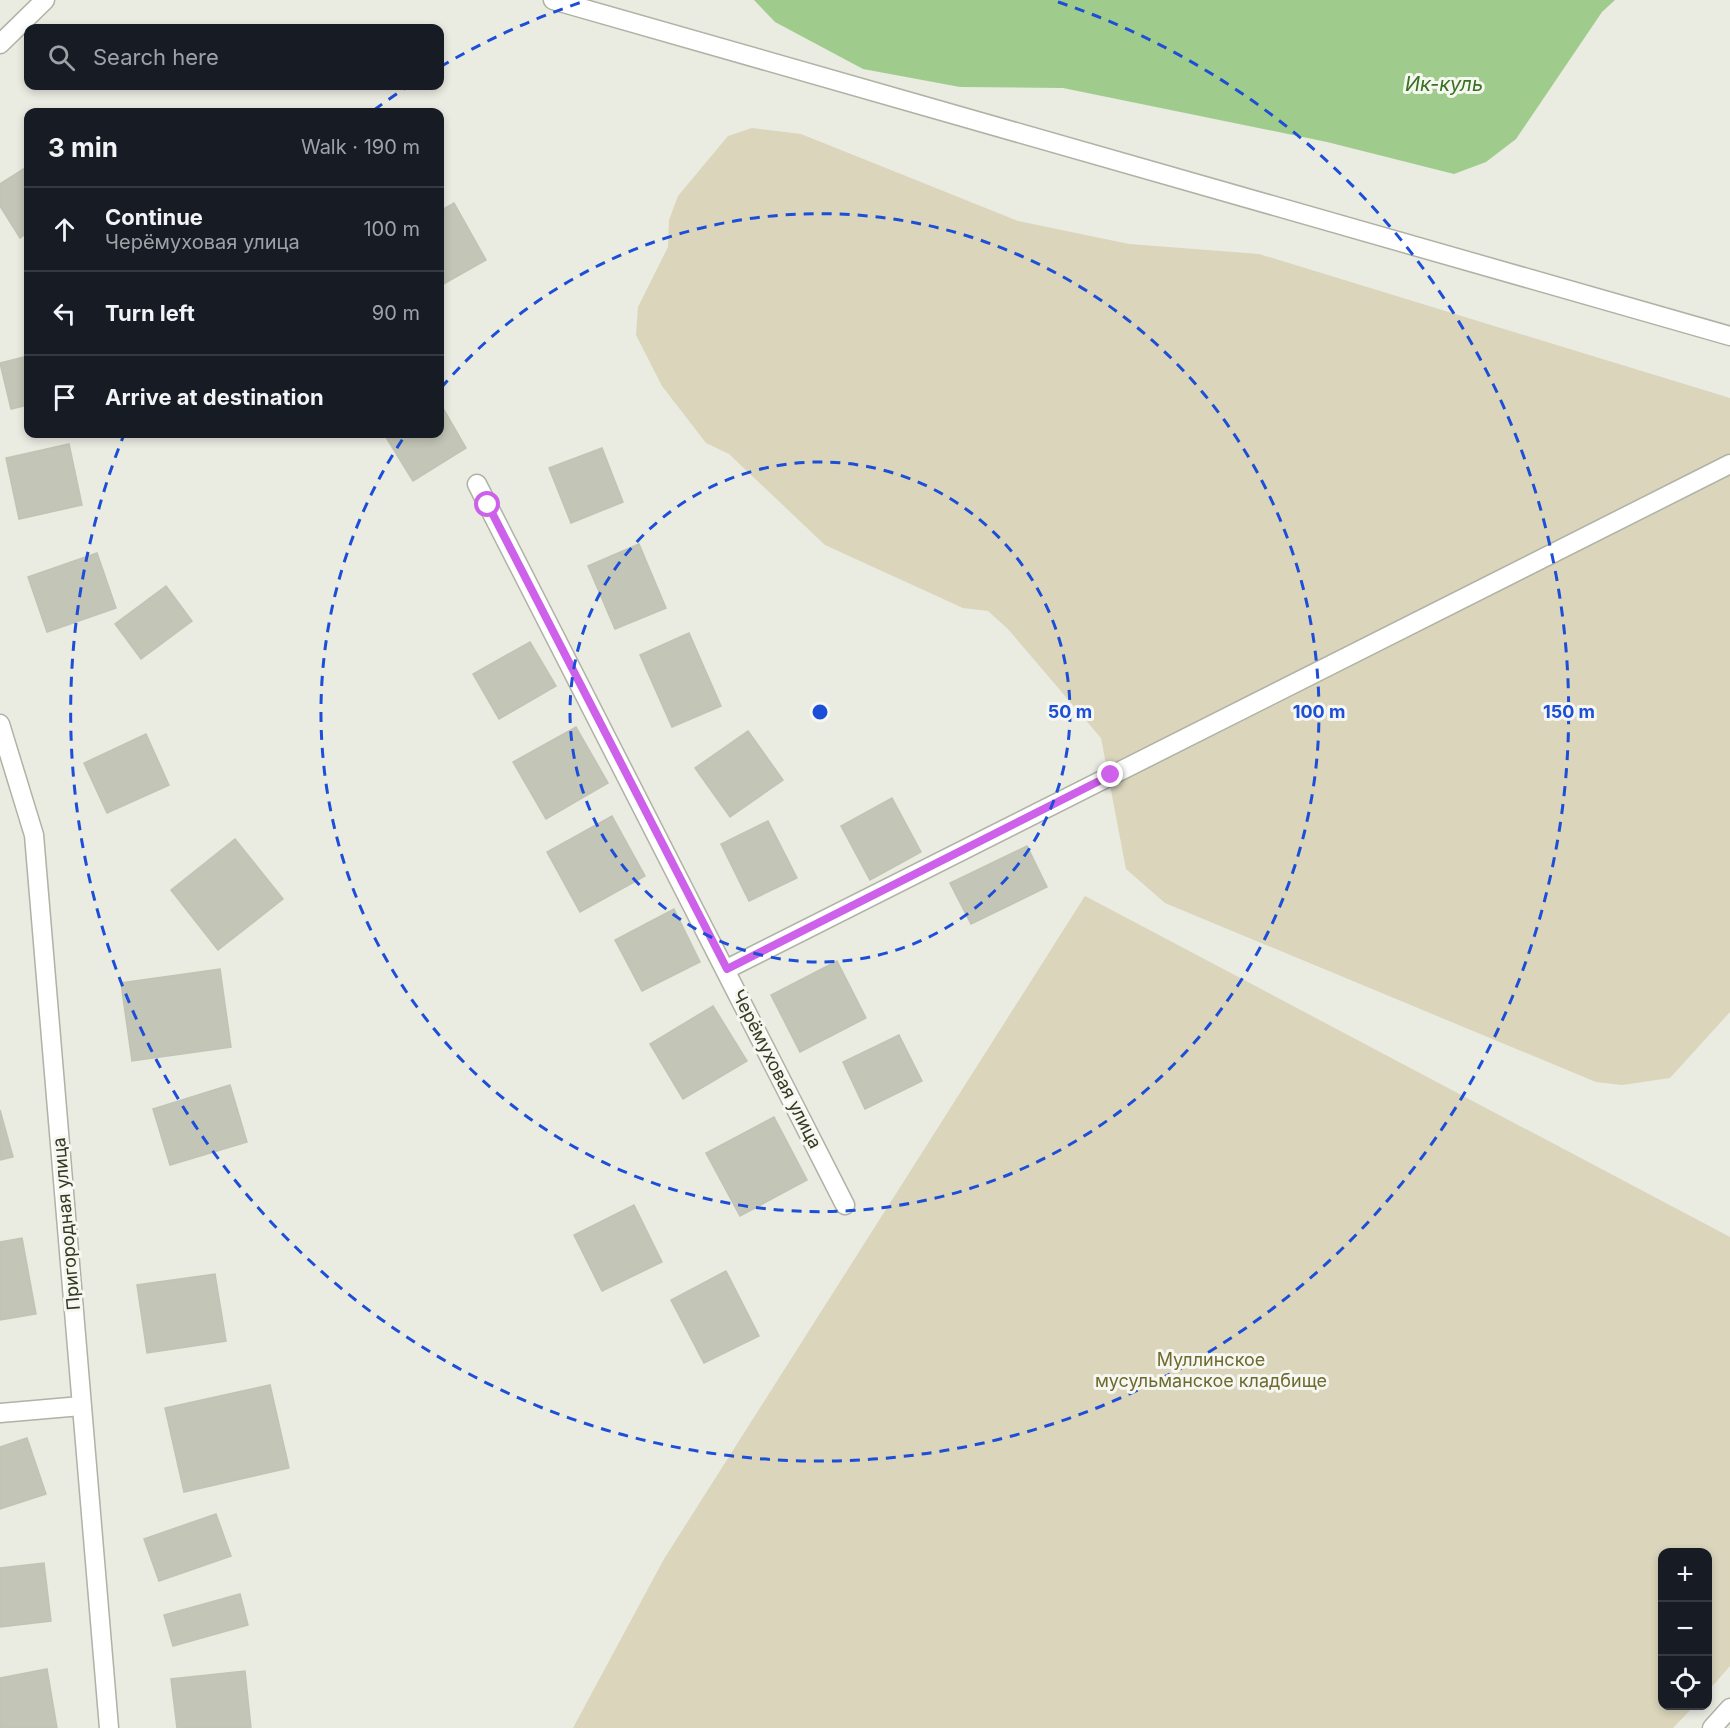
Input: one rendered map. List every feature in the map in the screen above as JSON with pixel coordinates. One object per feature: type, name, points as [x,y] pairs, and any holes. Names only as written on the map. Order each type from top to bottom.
[{"type":"street","points":[[0,44],[45,0]]},
{"type":"street","points":[[553,0],[1730,336]]},
{"type":"street","points":[[727,969],[1730,464]]},
{"type":"street","name":"Черёмуховая улица","points":[[477,484],[727,969],[845,1205]]},
{"type":"street","name":"Пригородная улица","points":[[0,724],[34,835],[109,1728]]},
{"type":"street","points":[[0,1413],[81,1406]]},
{"type":"street","points":[[1712,1728],[1730,1708]]},
{"type":"green space","points":[[752,128],[801,134],[1018,221],[1129,244],[1259,254],[1730,398],[1730,1012],[1670,1078],[1622,1085],[1596,1082],[1165,903],[1126,869],[1101,738],[1008,629],[988,611],[963,608],[825,545],[729,454],[706,443],[662,386],[636,335],[638,307],[668,247],[669,220],[678,196],[728,136]]},
{"type":"green space","name":"Муллинское мусульманское кладбище","points":[[1085,896],[1730,1237],[1730,1666],[1712,1686],[1712,1548],[1658,1548],[1658,1710],[1690,1710],[1673,1728],[573,1728],[664,1559]]},
{"type":"water","name":"Ик-куль","points":[[754,0],[1615,0],[1602,12],[1516,139],[1486,162],[1454,174],[1327,142],[1063,88],[960,87],[863,69],[775,22]]},
{"type":"building","points":[[24,169],[24,235],[20,238],[0,206],[0,184]]},
{"type":"building","points":[[454,203],[486,260],[444,284],[444,209]]},
{"type":"building","points":[[24,357],[24,406],[11,409],[0,363]]},
{"type":"building","points":[[444,410],[466,448],[413,481],[386,438],[444,438]]},
{"type":"building","points":[[69,444],[82,505],[19,519],[6,458]]},
{"type":"building","points":[[602,448],[623,502],[571,523],[549,468]]},
{"type":"building","points":[[639,544],[666,608],[615,629],[588,566]]},
{"type":"building","points":[[97,553],[116,608],[47,632],[28,577]]},
{"type":"building","points":[[166,586],[192,621],[141,659],[115,624]]},
{"type":"building","points":[[689,633],[721,706],[672,727],[640,655]]},
{"type":"building","points":[[530,642],[556,686],[499,719],[473,674]]},
{"type":"building","points":[[576,727],[608,783],[546,819],[513,762]]},
{"type":"building","points":[[748,731],[783,780],[730,817],[695,768]]},
{"type":"building","points":[[146,734],[169,785],[107,813],[84,763]]},
{"type":"building","points":[[892,798],[921,852],[870,880],[841,826]]},
{"type":"building","points":[[612,816],[645,876],[580,912],[547,852]]},
{"type":"building","points":[[768,821],[797,878],[749,901],[721,844]]},
{"type":"building","points":[[235,839],[283,899],[218,950],[171,890]]},
{"type":"building","points":[[1027,846],[1047,887],[971,924],[950,883]]},
{"type":"building","points":[[674,909],[700,962],[642,991],[615,940]]},
{"type":"building","points":[[837,961],[866,1018],[800,1052],[771,995]]},
{"type":"building","points":[[220,969],[231,1047],[132,1061],[121,983]]},
{"type":"building","points":[[713,1006],[747,1061],[683,1099],[650,1044]]},
{"type":"building","points":[[899,1035],[922,1081],[865,1109],[843,1062]]},
{"type":"building","points":[[230,1085],[247,1142],[170,1165],[153,1109]]},
{"type":"building","points":[[0,1110],[13,1157],[0,1160]]},
{"type":"building","points":[[774,1117],[807,1180],[740,1216],[706,1153]]},
{"type":"building","points":[[634,1205],[662,1262],[602,1291],[574,1235]]},
{"type":"building","points":[[22,1238],[36,1314],[0,1320],[0,1242]]},
{"type":"building","points":[[726,1271],[759,1336],[704,1363],[671,1300]]},
{"type":"building","points":[[215,1274],[226,1341],[147,1353],[137,1285]]},
{"type":"building","points":[[270,1385],[289,1468],[184,1492],[165,1408]]},
{"type":"building","points":[[27,1438],[46,1494],[0,1509],[0,1447]]},
{"type":"building","points":[[216,1514],[231,1556],[159,1581],[144,1539]]},
{"type":"building","points":[[44,1563],[51,1621],[0,1627],[0,1568]]},
{"type":"building","points":[[240,1594],[248,1625],[173,1646],[164,1615]]},
{"type":"building","points":[[47,1669],[57,1728],[0,1728],[0,1678]]},
{"type":"building","points":[[245,1671],[251,1728],[177,1728],[171,1679]]},
{"type":"route","points":[[488,505],[727,969],[1111,775]]}]
